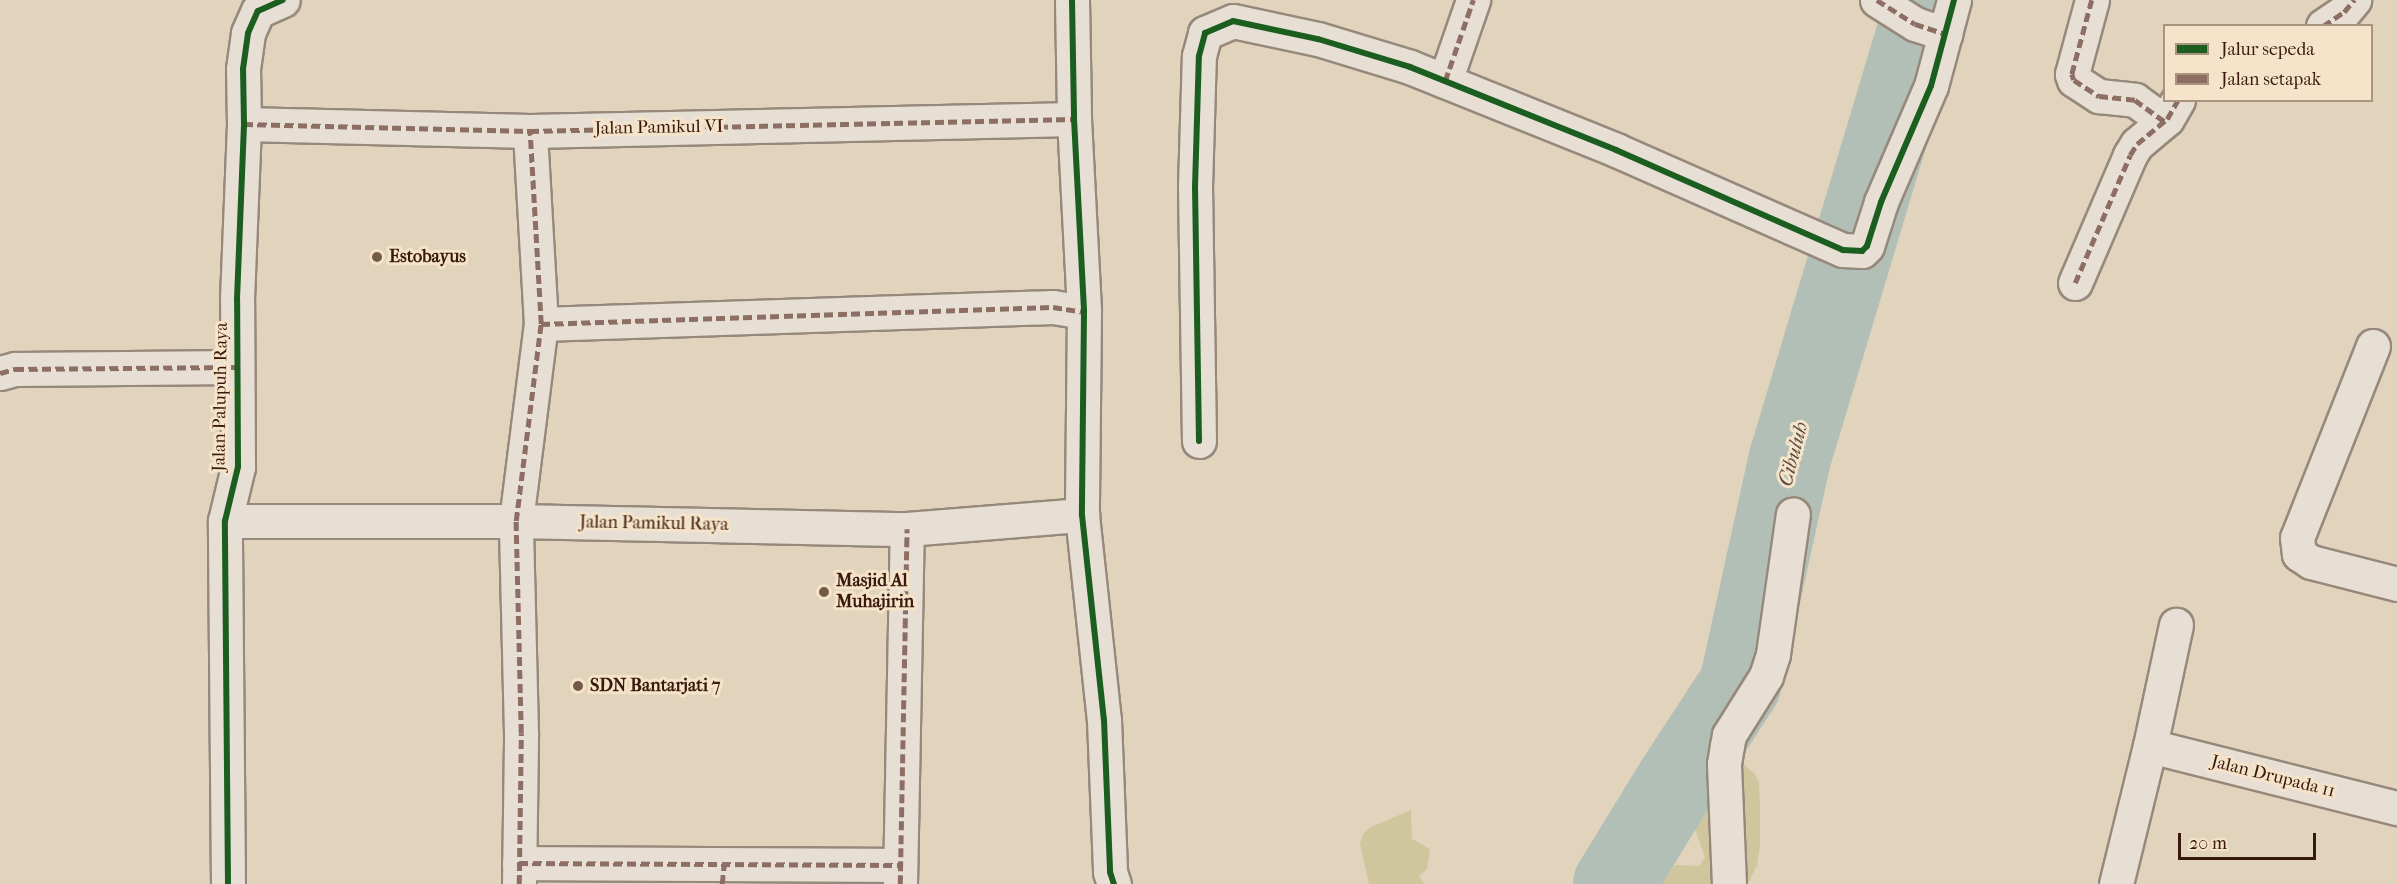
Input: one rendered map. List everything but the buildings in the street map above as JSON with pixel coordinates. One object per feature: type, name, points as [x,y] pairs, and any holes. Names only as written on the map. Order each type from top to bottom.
[{"type":"street","points":[[1072,0],[1074,119],[1084,312],[1082,515],[1104,720],[1110,872],[1114,884]]},
{"type":"street","points":[[1445,81],[1473,0]]},
{"type":"street","points":[[1877,0],[1932,29]]},
{"type":"street","points":[[1198,441],[1196,187],[1199,56],[1205,33],[1233,21],[1318,39],[1410,67],[1616,150],[1852,250],[1867,246],[1881,202],[1931,86],[1932,29],[1953,0]]},
{"type":"street","points":[[2075,283],[2130,155],[2137,144],[2171,111],[2135,100],[2099,96],[2074,80],[2072,74],[2092,0]]},
{"type":"street","points":[[2326,24],[2344,12],[2354,0]]},
{"type":"street","name":"Jalan Palupuh Raya","points":[[228,884],[225,521],[238,467],[237,367],[244,60],[248,33],[266,4]]},
{"type":"street","name":"Jalan Pamikul VI","points":[[244,124],[530,131],[1074,119]]},
{"type":"street","points":[[530,131],[541,324],[516,521],[521,733],[519,874],[900,874],[908,529]]},
{"type":"street","points":[[541,324],[1053,307],[1084,312]]},
{"type":"street","points":[[2373,346],[2296,538],[2299,554],[2311,562],[2397,584]]},
{"type":"street","points":[[0,373],[15,369],[237,367]]},
{"type":"street","points":[[1728,884],[1724,765],[1727,746],[1729,735],[1766,676],[1773,654],[1793,514]]},
{"type":"street","name":"Jalan Pamikul Raya","points":[[225,521],[516,521],[908,529],[1082,515]]},
{"type":"street","points":[[2116,884],[2150,746],[2176,625]]},
{"type":"street","name":"Jalan Drupada 11","points":[[2150,746],[2397,808]]},
{"type":"shaded area","points":[[1740,761],[1755,774],[1759,783],[1760,845],[1757,865],[1748,884],[1630,884],[1620,862],[1620,837],[1628,828],[1638,828],[1651,842],[1651,863],[1647,873],[1657,874],[1676,865],[1699,866],[1705,857],[1690,815],[1690,803],[1697,780],[1710,764]]},
{"type":"shaded area","points":[[1411,810],[1412,839],[1430,849],[1427,869],[1419,876],[1424,884],[1369,884],[1360,844],[1363,834],[1371,827]]},
{"type":"waterway","name":"Cibuluh","points":[[1614,884],[1740,685],[1790,458],[1927,0]]},
{"type":"marked path","points":[[1445,81],[1473,0]]},
{"type":"marked path","points":[[1877,0],[1915,24],[1945,34]]},
{"type":"marked path","points":[[2092,0],[2072,74],[2074,80],[2099,96],[2135,100],[2164,121]]},
{"type":"marked path","points":[[2326,24],[2344,12],[2354,0]]},
{"type":"marked path","points":[[2075,283],[2130,155],[2137,144],[2167,119],[2177,102]]},
{"type":"marked path","points":[[244,124],[530,131],[1074,119]]},
{"type":"marked path","points":[[519,884],[521,733],[516,521],[541,324],[530,131]]},
{"type":"marked path","points":[[541,324],[1053,307],[1084,312]]},
{"type":"marked path","points":[[0,373],[15,369],[237,367]]},
{"type":"marked path","points":[[900,884],[907,529]]},
{"type":"marked path","points":[[519,863],[900,865]]},
{"type":"marked path","points":[[722,884],[724,864]]},
{"type":"cycle path","points":[[228,884],[225,521],[238,467],[237,299],[244,124],[243,69],[248,33],[258,11],[283,0]]},
{"type":"cycle path","points":[[1072,0],[1074,119],[1084,312],[1082,515],[1104,720],[1110,872],[1114,884]]},
{"type":"cycle path","points":[[1199,441],[1195,187],[1199,56],[1205,33],[1233,21],[1318,39],[1410,67],[1616,150],[1843,250],[1862,251],[1867,246],[1881,202],[1931,86],[1954,0]]},
{"type":"place","name":"Estobayus","points":[[377,257]]},
{"type":"place","name":"Masjid Al Muhajirin","points":[[824,592]]},
{"type":"place","name":"SDN Bantarjati 7","points":[[578,686]]}]
